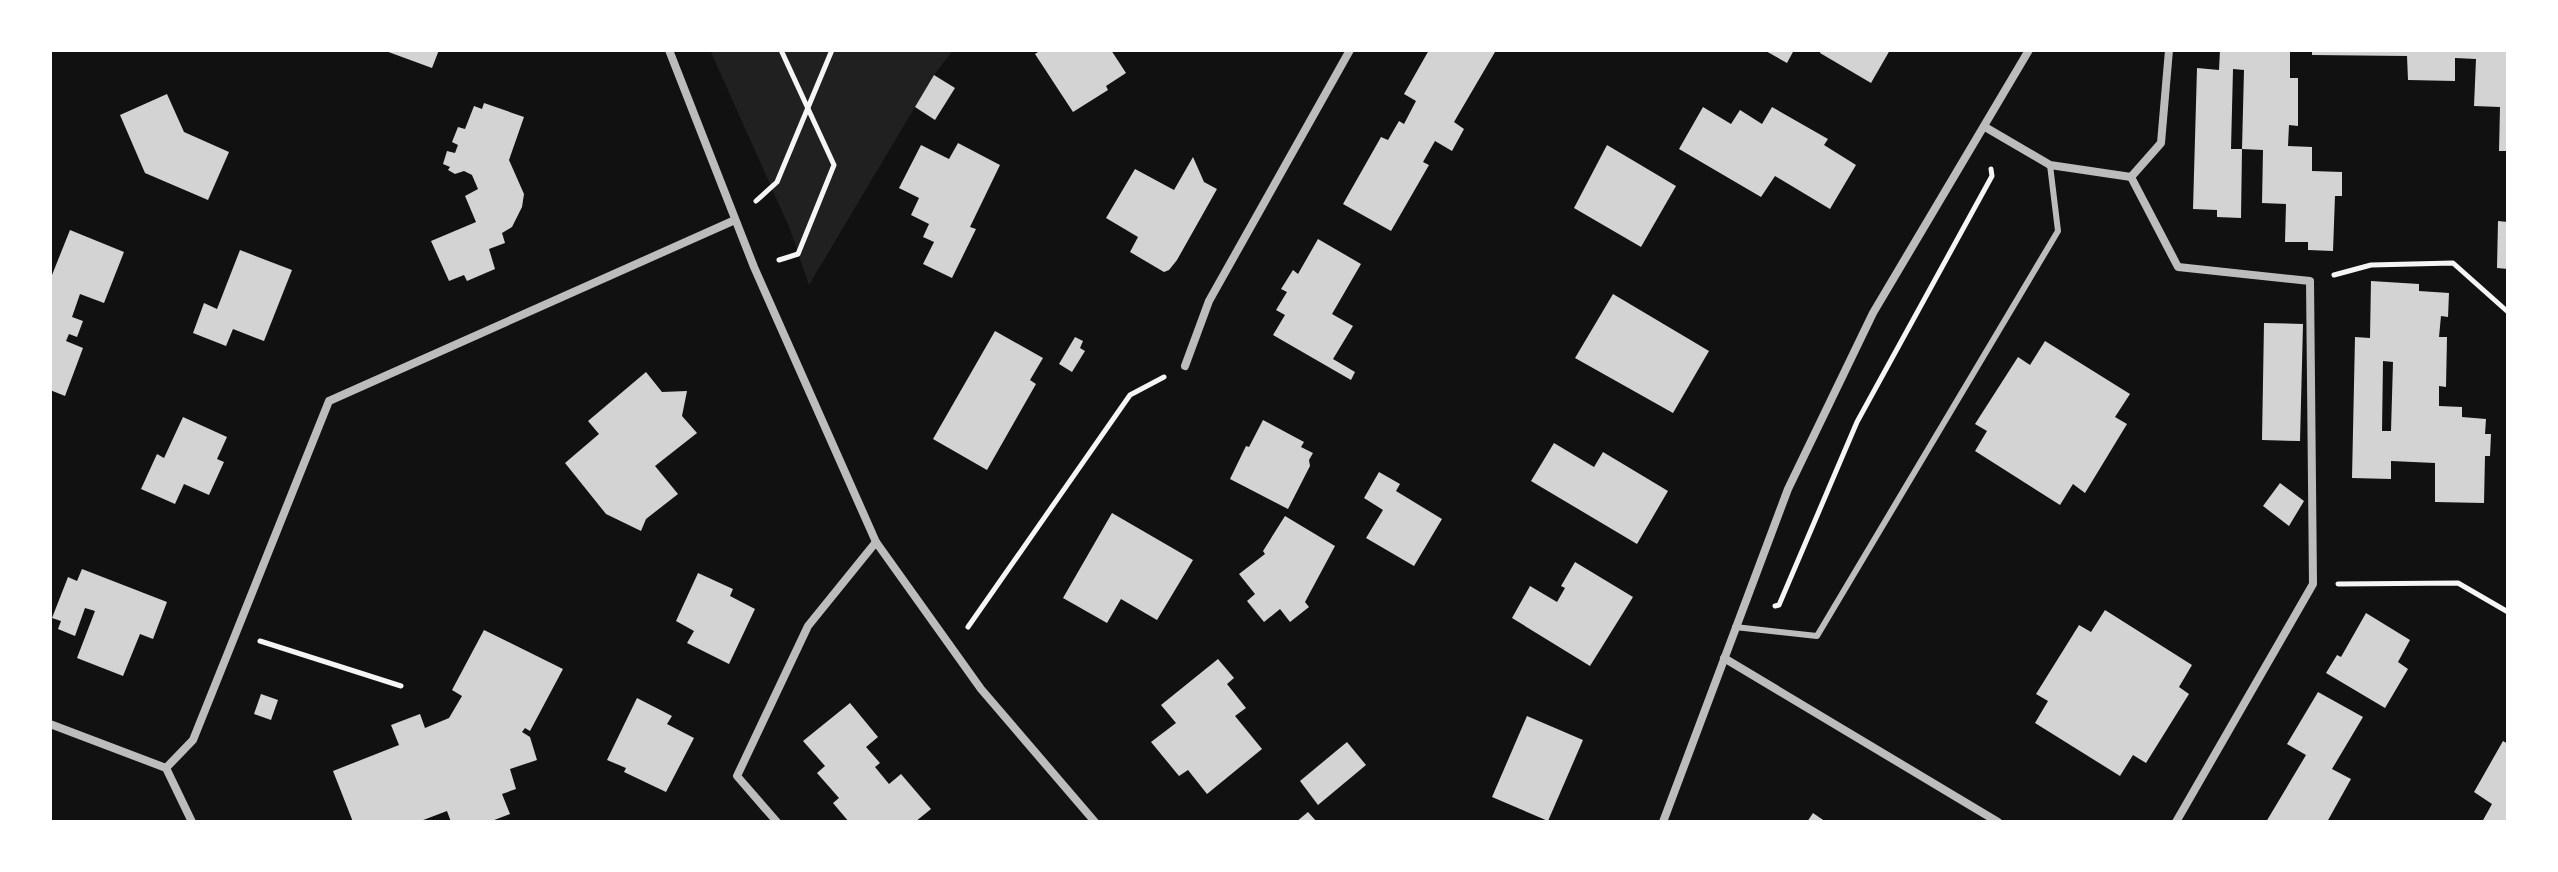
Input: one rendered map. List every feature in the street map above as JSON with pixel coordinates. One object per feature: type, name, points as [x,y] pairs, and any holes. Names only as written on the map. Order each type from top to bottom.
[{"type":"street","points":[[669,50],[754,267],[876,542],[981,689],[1095,822]]},
{"type":"street","points":[[1185,366],[1209,301],[1350,50]]},
{"type":"street","points":[[1663,822],[1788,489],[1873,313],[2029,50]]},
{"type":"street","points":[[2131,177],[2161,143],[2169,50]]},
{"type":"street","points":[[1985,127],[2050,165],[2131,177]]},
{"type":"street","points":[[2131,177],[2178,267],[2310,281],[2313,584],[2176,822]]},
{"type":"street","points":[[166,768],[193,740],[329,401],[735,220]]},
{"type":"street","points":[[777,822],[737,776],[808,626],[876,542]]},
{"type":"street","points":[[1724,658],[1998,822]]},
{"type":"street","points":[[50,724],[166,768],[192,822]]},
{"type":"lane","points":[[1735,627],[1817,636],[2058,231],[2050,165]]},
{"type":"path","points":[[754,267],[798,254],[834,165],[781,50]]},
{"type":"path","points":[[735,220],[777,182],[832,50]]},
{"type":"path","points":[[1735,627],[1779,605],[1857,422],[1992,176],[1985,127]]},
{"type":"path","points":[[2310,281],[2371,265],[2453,263],[2508,312]]},
{"type":"path","points":[[954,648],[1130,395],[1185,366]]},
{"type":"path","points":[[2313,584],[2458,583],[2508,612]]},
{"type":"path","points":[[236,633],[401,686]]},
{"type":"shaded area","points":[[710,50],[953,50],[934,75],[809,285],[790,229]]},
{"type":"building","points":[[383,50],[439,50],[432,68]]},
{"type":"building","points":[[1041,50],[1111,50],[1126,73],[1106,86],[1108,90],[1073,112],[1035,54]]},
{"type":"building","points":[[1429,50],[1495,52],[1454,122],[1464,129],[1452,151],[1435,141],[1423,162],[1429,165],[1391,231],[1343,204],[1381,137],[1388,140],[1399,121],[1404,124],[1416,101],[1404,94]]},
{"type":"building","points":[[1764,50],[1794,50],[1787,63]]},
{"type":"building","points":[[1821,50],[1890,50],[1871,83],[1820,53]]},
{"type":"building","points":[[2220,50],[2290,50],[2290,78],[2298,78],[2298,126],[2289,125],[2288,146],[2312,147],[2312,171],[2342,172],[2342,196],[2335,196],[2333,251],[2308,250],[2308,242],[2285,242],[2286,204],[2262,203],[2263,150],[2242,149],[2241,218],[2217,217],[2217,210],[2193,209],[2197,68],[2219,70]],"holes":[[[2233,69],[2244,70],[2242,149],[2231,149]]]},
{"type":"building","points":[[2312,50],[2508,50],[2508,151],[2499,151],[2500,107],[2474,106],[2476,59],[2455,58],[2455,81],[2408,80],[2407,56],[2312,55]]},
{"type":"building","points":[[934,75],[955,88],[935,120],[915,107]]},
{"type":"building","points":[[167,94],[184,132],[229,152],[208,200],[145,173],[120,115]]},
{"type":"building","points":[[484,103],[524,117],[509,160],[524,194],[522,207],[512,227],[502,233],[505,243],[489,249],[495,269],[467,281],[464,275],[449,281],[431,241],[476,222],[465,196],[478,189],[472,175],[464,171],[455,174],[443,164],[447,151],[455,153],[458,145],[452,142],[458,127],[465,129],[474,106],[482,109]]},
{"type":"building","points":[[1703,107],[1731,124],[1740,110],[1762,124],[1772,107],[1828,139],[1824,145],[1856,165],[1830,209],[1775,176],[1761,197],[1679,149]]},
{"type":"building","points":[[958,143],[1000,165],[970,227],[976,229],[952,278],[923,264],[934,242],[923,237],[929,224],[911,215],[919,198],[899,188],[921,145],[949,159]]},
{"type":"building","points":[[1607,145],[1676,186],[1641,247],[1574,208]]},
{"type":"building","points":[[1193,157],[1204,182],[1217,189],[1177,260],[1164,272],[1130,252],[1138,237],[1106,218],[1135,169],[1174,190]]},
{"type":"building","points":[[2498,221],[2508,222],[2508,269],[2497,268]]},
{"type":"building","points":[[70,230],[124,252],[104,303],[80,294],[72,317],[83,321],[77,337],[69,334],[66,341],[83,348],[65,396],[50,390],[50,280]]},
{"type":"building","points":[[1318,239],[1361,264],[1332,314],[1353,326],[1333,359],[1355,372],[1351,380],[1273,335],[1285,315],[1276,310],[1287,292],[1281,289],[1293,270],[1298,274]]},
{"type":"building","points":[[240,250],[292,270],[264,341],[233,329],[226,346],[193,333],[204,303],[217,309]]},
{"type":"building","points":[[2371,281],[2419,284],[2419,291],[2449,293],[2448,317],[2441,316],[2439,337],[2447,337],[2446,387],[2439,386],[2439,406],[2462,407],[2462,417],[2486,419],[2485,434],[2491,434],[2490,456],[2485,456],[2484,503],[2435,502],[2435,463],[2391,461],[2391,479],[2352,478],[2355,337],[2370,338]],"holes":[[[2383,361],[2393,362],[2391,431],[2382,431]]]},
{"type":"building","points":[[1613,294],[1709,351],[1673,413],[1575,358]]},
{"type":"building","points":[[2264,323],[2303,324],[2300,441],[2262,440]]},
{"type":"building","points":[[995,331],[1043,358],[1030,380],[1036,384],[987,470],[933,439]]},
{"type":"building","points":[[1075,337],[1083,341],[1080,348],[1085,351],[1072,372],[1059,364]]},
{"type":"building","points":[[2045,341],[2130,394],[2115,417],[2127,424],[2085,493],[2073,484],[2060,505],[1975,451],[1987,431],[1975,424],[2018,357],[2030,365]]},
{"type":"building","points":[[646,372],[662,392],[687,391],[682,416],[697,433],[655,466],[678,494],[646,519],[641,531],[606,514],[565,463],[599,434],[588,421]]},
{"type":"building","points":[[183,417],[227,437],[217,459],[224,462],[209,495],[184,484],[175,504],[141,489],[157,454],[164,458]]},
{"type":"building","points":[[1263,420],[1304,442],[1301,447],[1313,453],[1310,466],[1288,509],[1230,479]]},
{"type":"building","points":[[1554,443],[1594,467],[1603,452],[1668,491],[1637,544],[1531,481]]},
{"type":"building","points":[[1379,472],[1400,484],[1396,491],[1442,519],[1414,566],[1366,538],[1383,510],[1364,498]]},
{"type":"building","points":[[2280,483],[2304,501],[2289,526],[2263,506]]},
{"type":"building","points":[[1112,513],[1193,560],[1157,620],[1121,599],[1107,623],[1063,598]]},
{"type":"building","points":[[1285,516],[1335,546],[1305,602],[1309,607],[1290,622],[1280,609],[1264,622],[1247,601],[1255,594],[1239,574],[1265,554],[1263,551]]},
{"type":"building","points":[[1575,562],[1633,597],[1590,666],[1512,618],[1530,586],[1557,602],[1565,588],[1561,586]]},
{"type":"building","points":[[82,569],[167,602],[153,639],[140,634],[123,676],[77,658],[95,611],[85,608],[75,636],[58,629],[61,621],[52,618],[68,577],[77,581]]},
{"type":"building","points":[[698,573],[733,589],[730,596],[755,609],[729,664],[687,643],[694,631],[676,621]]},
{"type":"building","points":[[2105,610],[2192,665],[2179,687],[2189,694],[2146,763],[2133,755],[2120,776],[2035,723],[2048,701],[2036,694],[2079,625],[2091,632]]},
{"type":"building","points":[[2366,613],[2410,640],[2398,662],[2408,669],[2385,708],[2326,673],[2337,655],[2341,657]]},
{"type":"building","points":[[484,630],[563,669],[530,731],[525,728],[522,732],[530,737],[537,760],[510,769],[516,789],[502,794],[510,814],[489,822],[451,822],[447,811],[418,822],[353,822],[333,771],[399,745],[391,725],[420,714],[425,728],[449,718],[462,696],[452,690]]},
{"type":"building","points":[[1218,659],[1234,678],[1227,684],[1246,708],[1235,716],[1262,749],[1207,794],[1188,770],[1179,776],[1151,742],[1176,723],[1161,705]]},
{"type":"building","points":[[2318,692],[2363,717],[2332,769],[2351,779],[2327,822],[2266,822],[2306,755],[2287,744]]},
{"type":"building","points":[[261,694],[278,700],[271,720],[254,714]]},
{"type":"building","points":[[637,698],[672,716],[667,724],[694,738],[666,792],[624,772],[626,768],[607,760]]},
{"type":"building","points":[[850,703],[878,737],[866,747],[880,763],[875,767],[889,784],[901,774],[931,809],[915,822],[849,822],[833,803],[839,798],[817,773],[825,766],[803,741]]},
{"type":"building","points":[[1527,716],[1583,740],[1548,821],[1492,797]]},
{"type":"building","points":[[2503,741],[2508,744],[2508,822],[2482,822],[2492,804],[2474,792]]},
{"type":"building","points":[[1347,742],[1366,765],[1318,805],[1300,781]]},
{"type":"building","points":[[1308,812],[1317,822],[1296,822]]},
{"type":"building","points":[[1813,813],[1826,822],[1807,822]]}]
